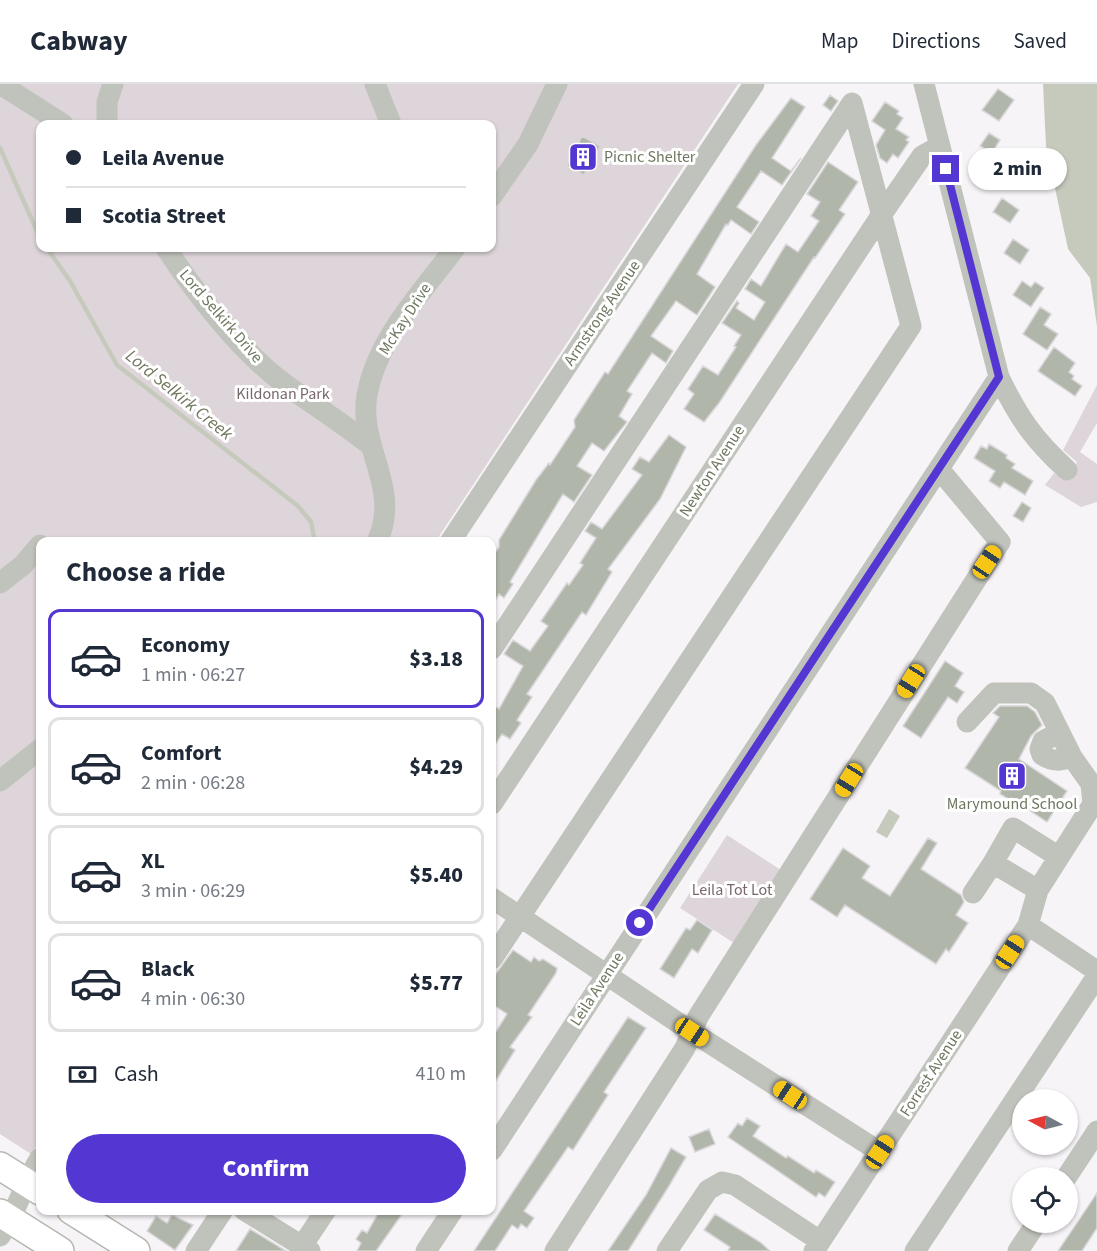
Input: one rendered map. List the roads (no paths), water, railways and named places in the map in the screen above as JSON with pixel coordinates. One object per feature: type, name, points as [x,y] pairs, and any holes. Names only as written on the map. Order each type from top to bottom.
[{"type":"main road","points":[[0,1166],[33,1186]]},
{"type":"main road","points":[[79,1215],[136,1251]]},
{"type":"main road","points":[[4,1223],[60,1251]]},
{"type":"street","points":[[0,84],[57,120]]},
{"type":"street","points":[[108,120],[107,102],[113,84]]},
{"type":"street","points":[[375,84],[388,117]]},
{"type":"street","points":[[496,190],[528,144],[557,84]]},
{"type":"street","name":"Armstrong Avenue","points":[[453,537],[754,84]]},
{"type":"street","points":[[924,84],[999,377],[1016,412],[1035,440],[1067,470]]},
{"type":"street","points":[[496,643],[852,103],[911,326],[496,952]]},
{"type":"street","name":"Newton Avenue","points":[[496,798],[921,156],[940,146]]},
{"type":"street","name":"Lord Selkirk Drive","points":[[169,252],[211,308],[247,350],[285,384],[324,409],[369,444]]},
{"type":"street","name":"McKay Drive","points":[[379,537],[385,516],[386,493],[369,444],[367,397],[383,348],[452,252]]},
{"type":"street","name":"Leila Avenue","points":[[496,1144],[999,377]]},
{"type":"street","points":[[324,409],[334,412],[347,410],[367,397]]},
{"type":"street","points":[[555,1251],[692,1032],[698,1017],[1000,542],[939,469]]},
{"type":"street","points":[[0,584],[23,565],[36,550]]},
{"type":"street","name":"Forrest Avenue","points":[[817,1246],[1028,925],[1038,890],[1093,804],[1091,784],[1072,757],[1045,703],[1031,693],[994,693],[967,722]]},
{"type":"street","points":[[0,781],[36,752]]},
{"type":"street","points":[[973,893],[1014,828],[1059,857]]},
{"type":"street","points":[[993,863],[1038,890]]},
{"type":"street","points":[[496,901],[692,1032],[880,1152]]},
{"type":"street","points":[[1028,925],[1097,971]]},
{"type":"street","points":[[915,1251],[1097,976]]},
{"type":"street","points":[[1073,1167],[1097,1131]]},
{"type":"street","points":[[667,1251],[708,1190],[722,1182],[735,1185],[817,1246]]},
{"type":"street","points":[[4,1223],[33,1186]]},
{"type":"street","points":[[196,1251],[220,1215]]},
{"type":"street","points":[[252,1215],[306,1249],[323,1215]]},
{"type":"street","points":[[426,1251],[450,1215]]},
{"type":"street","points":[[1018,1251],[1030,1233]]},
{"type":"waterway","name":"Lord Selkirk Creek","points":[[0,148],[36,229]]},
{"type":"waterway","name":"Lord Selkirk Creek","points":[[50,252],[70,281],[117,365],[298,506],[311,522],[314,537]]},
{"type":"place","name":"Picnic Shelter","points":[[583,157]]},
{"type":"place","name":"Marymound School","points":[[1012,776]]},
{"type":"park label","name":"Kildonan Park","points":[[283,394]]},
{"type":"park label","name":"Leila Tot Lot","points":[[732,890]]}]
